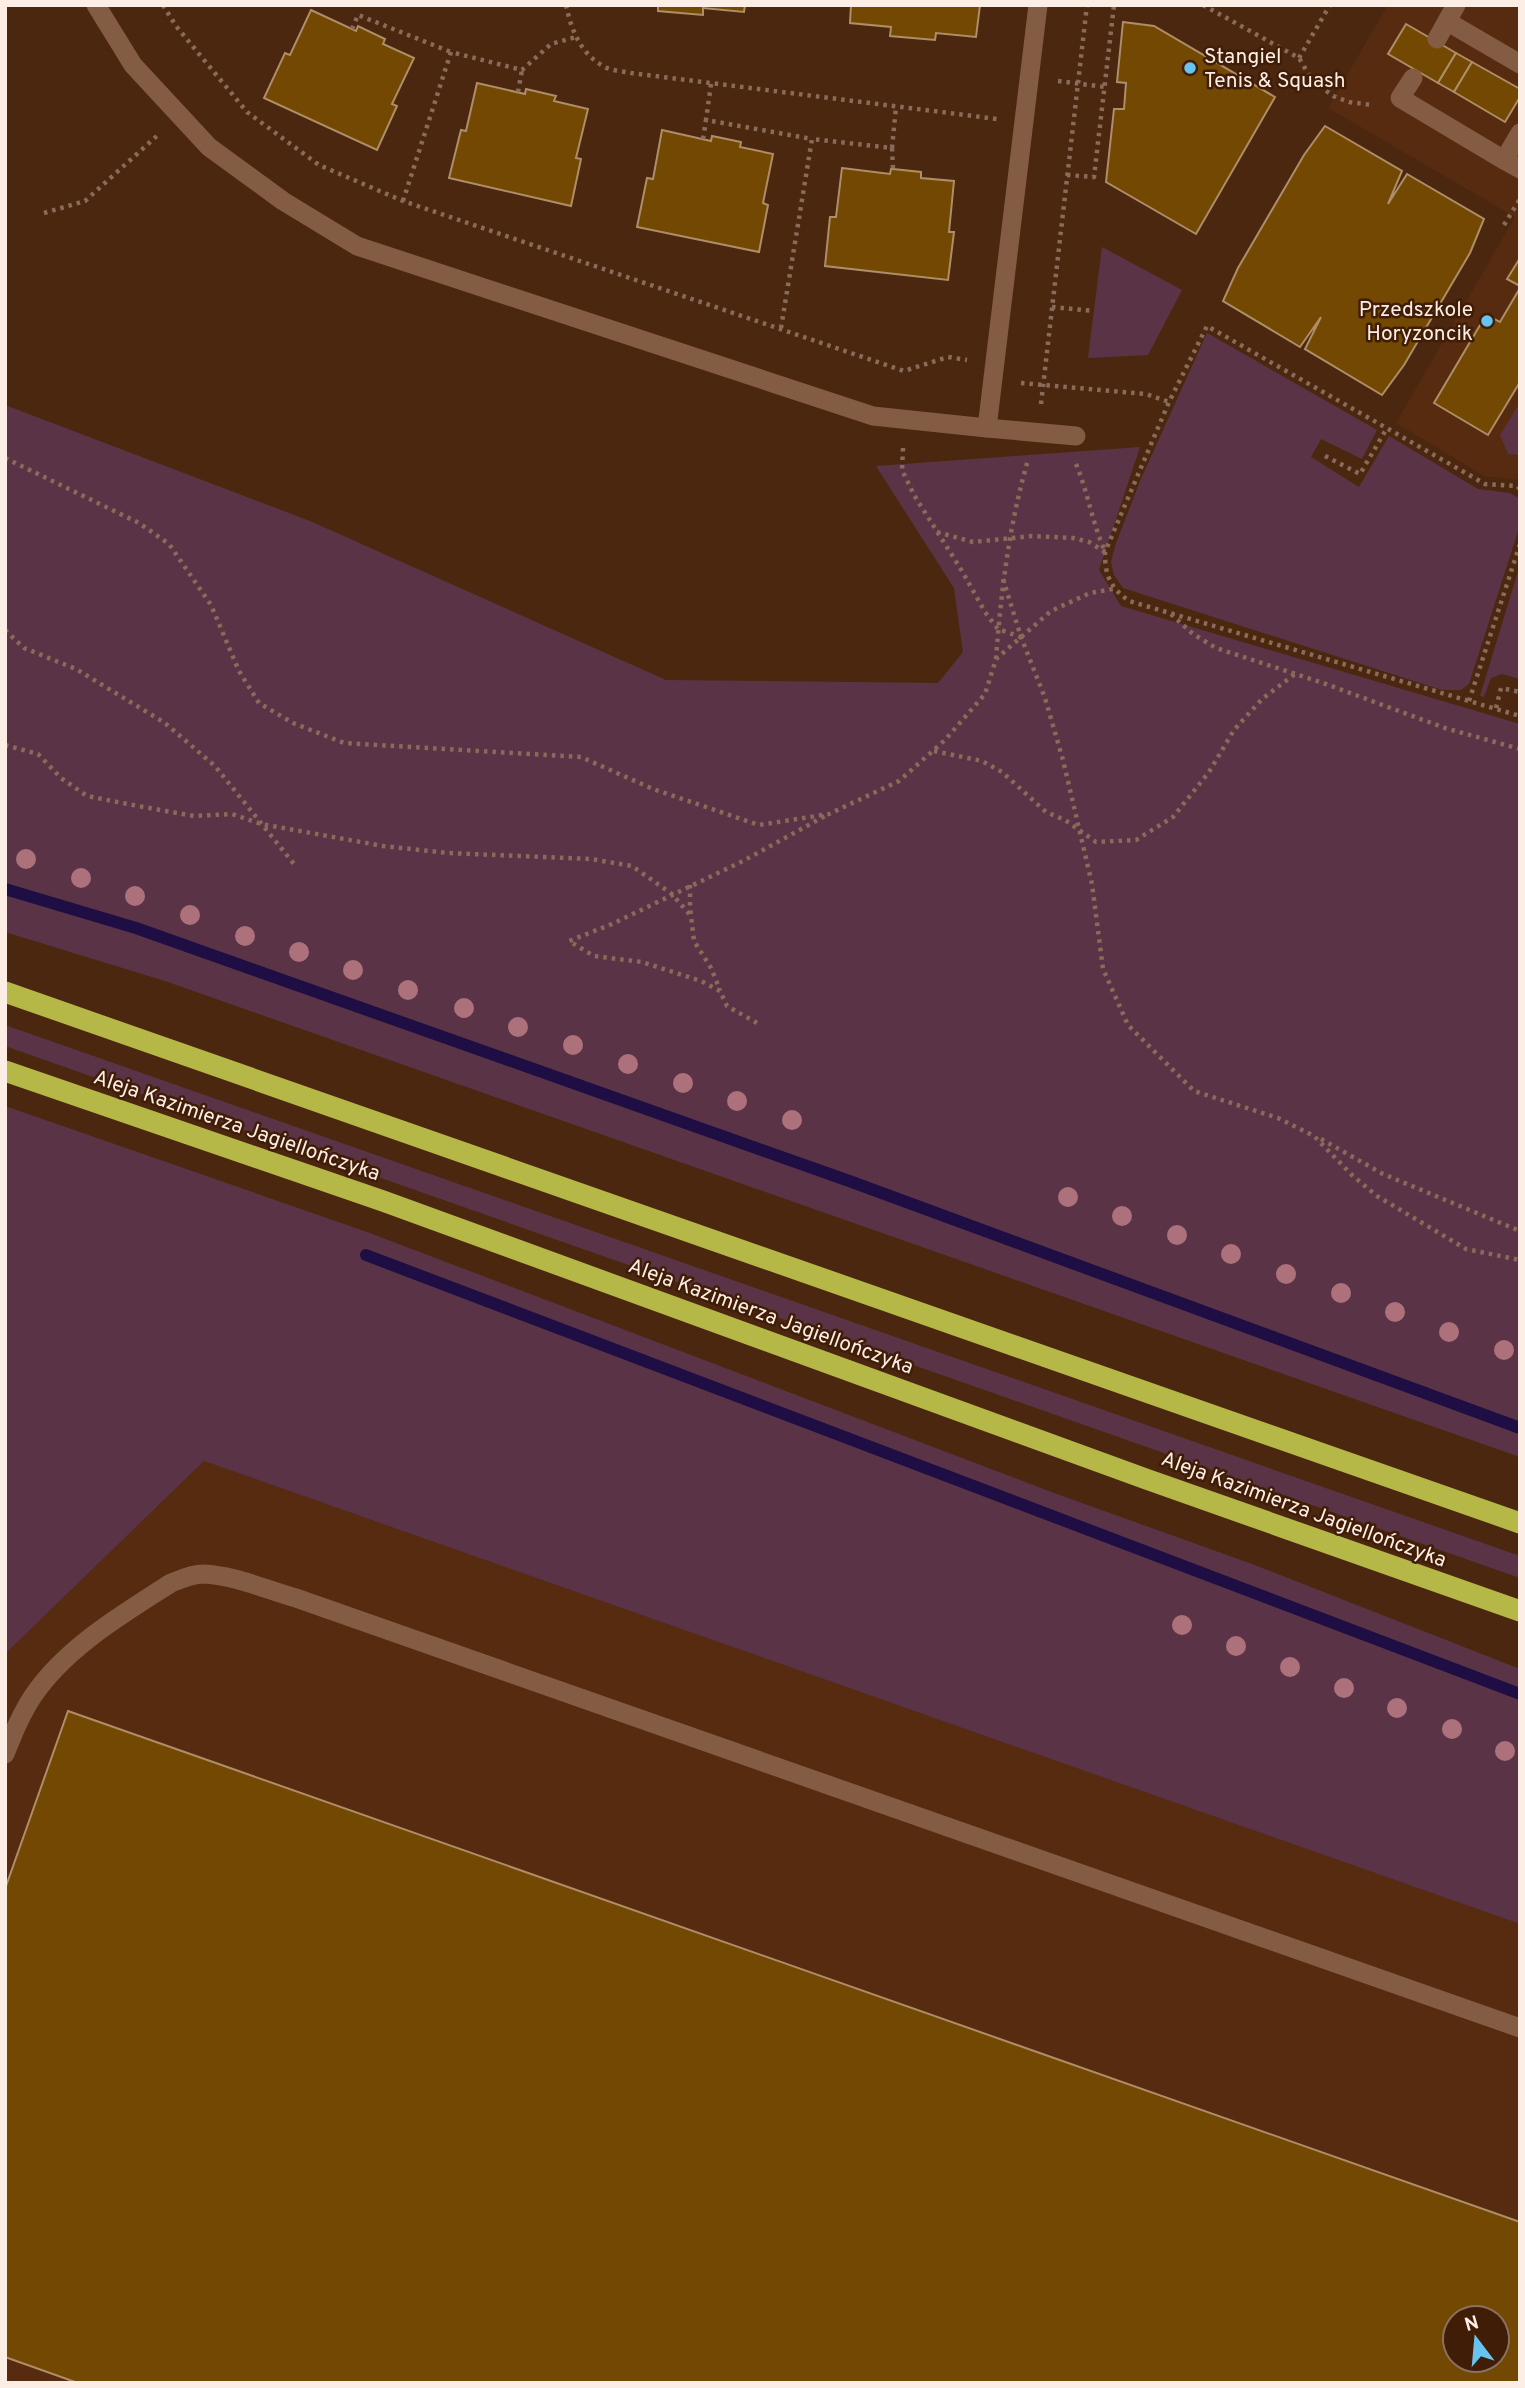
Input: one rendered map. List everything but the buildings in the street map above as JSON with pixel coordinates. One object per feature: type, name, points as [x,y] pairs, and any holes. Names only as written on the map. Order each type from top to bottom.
[{"type":"highway","points":[[5,992],[1520,1522]]},
{"type":"highway","name":"Aleja Kazimierza Jagiellończyka","points":[[5,1071],[383,1201],[1119,1469],[1520,1611]]},
{"type":"lane","points":[[96,5],[133,65],[209,147],[283,201],[357,246],[873,416],[1076,436]]},
{"type":"lane","points":[[987,428],[1038,5]]},
{"type":"lane","points":[[1437,39],[1452,13],[1520,64]]},
{"type":"lane","points":[[1413,78],[1400,99],[1512,164],[1520,133]]},
{"type":"lane","points":[[5,1754],[20,1718],[34,1694],[72,1654],[171,1583],[203,1574],[296,1598],[1520,2028]]},
{"type":"path","points":[[163,5],[176,26],[247,111],[318,165],[402,201],[904,370],[948,357],[1043,386],[1146,394],[1169,402]]},
{"type":"path","points":[[566,5],[576,37],[584,50],[604,67],[711,84],[1024,122]]},
{"type":"path","points":[[720,991],[701,981],[642,962],[594,956],[569,941],[612,924],[743,861],[829,814],[899,781],[933,751],[985,694],[996,659],[1003,579],[1020,489],[1037,432],[1087,5]]},
{"type":"path","points":[[1067,175],[1094,177],[1114,5]]},
{"type":"path","points":[[1203,5],[1299,58],[1312,80],[1333,96],[1349,102],[1373,105],[1400,99]]},
{"type":"path","points":[[1299,58],[1329,5]]},
{"type":"path","points":[[352,29],[358,15],[451,52],[522,70]]},
{"type":"path","points":[[518,92],[522,70],[551,44],[576,37]]},
{"type":"path","points":[[402,201],[451,52]]},
{"type":"path","points":[[704,139],[711,84]]},
{"type":"path","points":[[1078,84],[1105,87]]},
{"type":"path","points":[[893,169],[895,106]]},
{"type":"path","points":[[44,213],[85,201],[179,116]]},
{"type":"path","points":[[706,120],[812,139],[892,148]]},
{"type":"path","points":[[780,328],[812,139]]},
{"type":"path","points":[[1504,225],[1517,208],[1520,199]]},
{"type":"path","points":[[1052,307],[1094,311]]},
{"type":"path","points":[[1520,489],[1517,486],[1485,484],[1207,326],[1169,402],[1105,552],[1105,566],[1113,589],[1129,601],[1520,716]]},
{"type":"path","points":[[905,419],[902,470],[914,495],[985,612],[998,629],[1021,637]]},
{"type":"path","points":[[1325,456],[1360,474],[1387,428]]},
{"type":"path","points":[[1076,436],[1075,463],[1085,486],[1094,528],[1105,552]]},
{"type":"path","points":[[5,458],[139,523],[169,544],[211,605],[239,671],[259,703],[293,723],[344,743],[581,757],[653,789],[759,825],[829,814]]},
{"type":"path","points":[[936,532],[973,542],[1032,536],[1073,538],[1089,542],[1105,552]]},
{"type":"path","points":[[1469,701],[1520,544]]},
{"type":"path","points":[[1003,579],[1021,637],[1045,698],[1063,760],[1092,884],[1103,969],[1128,1025],[1194,1091],[1278,1118],[1383,1174],[1520,1231]]},
{"type":"path","points":[[996,659],[1051,611],[1090,593],[1113,589]]},
{"type":"path","points":[[1169,612],[1193,635],[1216,648],[1445,728],[1520,749]]},
{"type":"path","points":[[5,630],[23,648],[76,669],[164,723],[215,766],[294,864]]},
{"type":"path","points":[[933,751],[982,761],[1002,772],[1046,813],[1096,842],[1136,840],[1173,817],[1209,772],[1234,730],[1262,699],[1295,674]]},
{"type":"path","points":[[1496,708],[1501,688],[1520,692]]},
{"type":"path","points":[[5,745],[38,754],[61,778],[87,796],[194,816],[232,814],[261,824],[383,846],[448,853],[591,859],[632,866],[672,894],[691,916]]},
{"type":"path","points":[[690,885],[694,941],[711,968],[727,1006],[757,1023]]},
{"type":"path","points":[[1314,1136],[1377,1196],[1466,1248],[1520,1260]]},
{"type":"shaded area","points":[[1388,5],[1520,5],[1520,480],[1484,476],[1396,423],[1515,217],[1328,108]]},
{"type":"shaded area","points":[[1102,247],[1182,290],[1148,355],[1088,358]]},
{"type":"shaded area","points":[[1207,333],[1377,430],[1362,459],[1321,439],[1311,457],[1359,487],[1389,436],[1478,489],[1510,493],[1520,499],[1520,525],[1469,684],[1461,690],[1442,690],[1123,588],[1114,575],[1111,562],[1115,546],[1140,481]]},
{"type":"shaded area","points":[[1520,402],[1520,455],[1508,454],[1500,435]]},
{"type":"shaded area","points":[[5,405],[310,521],[666,680],[938,683],[963,652],[954,588],[876,466],[1140,447],[1099,570],[1121,606],[1520,724],[1520,1457],[165,981],[5,932]]},
{"type":"shaded area","points":[[1520,565],[1520,679],[1502,674],[1491,678],[1484,697],[1480,696]]},
{"type":"shaded area","points":[[5,1025],[1520,1556],[1520,1578],[5,1046]]},
{"type":"shaded area","points":[[5,1106],[367,1232],[1054,1493],[1252,1564],[1520,1669],[1520,1924],[204,1461],[5,1654]]},
{"type":"shaded area","points":[[204,1461],[1520,1924],[1520,2383],[5,2383],[5,1654]]},
{"type":"waterway","points":[[5,889],[136,928],[852,1182],[1520,1428]]},
{"type":"waterway","points":[[366,1255],[1520,1694]]},
{"type":"place","name":"Stangiel Tenis & Squash","points":[[1190,68]]},
{"type":"place","name":"Przedszkole Horyzoncik","points":[[1487,321]]}]
